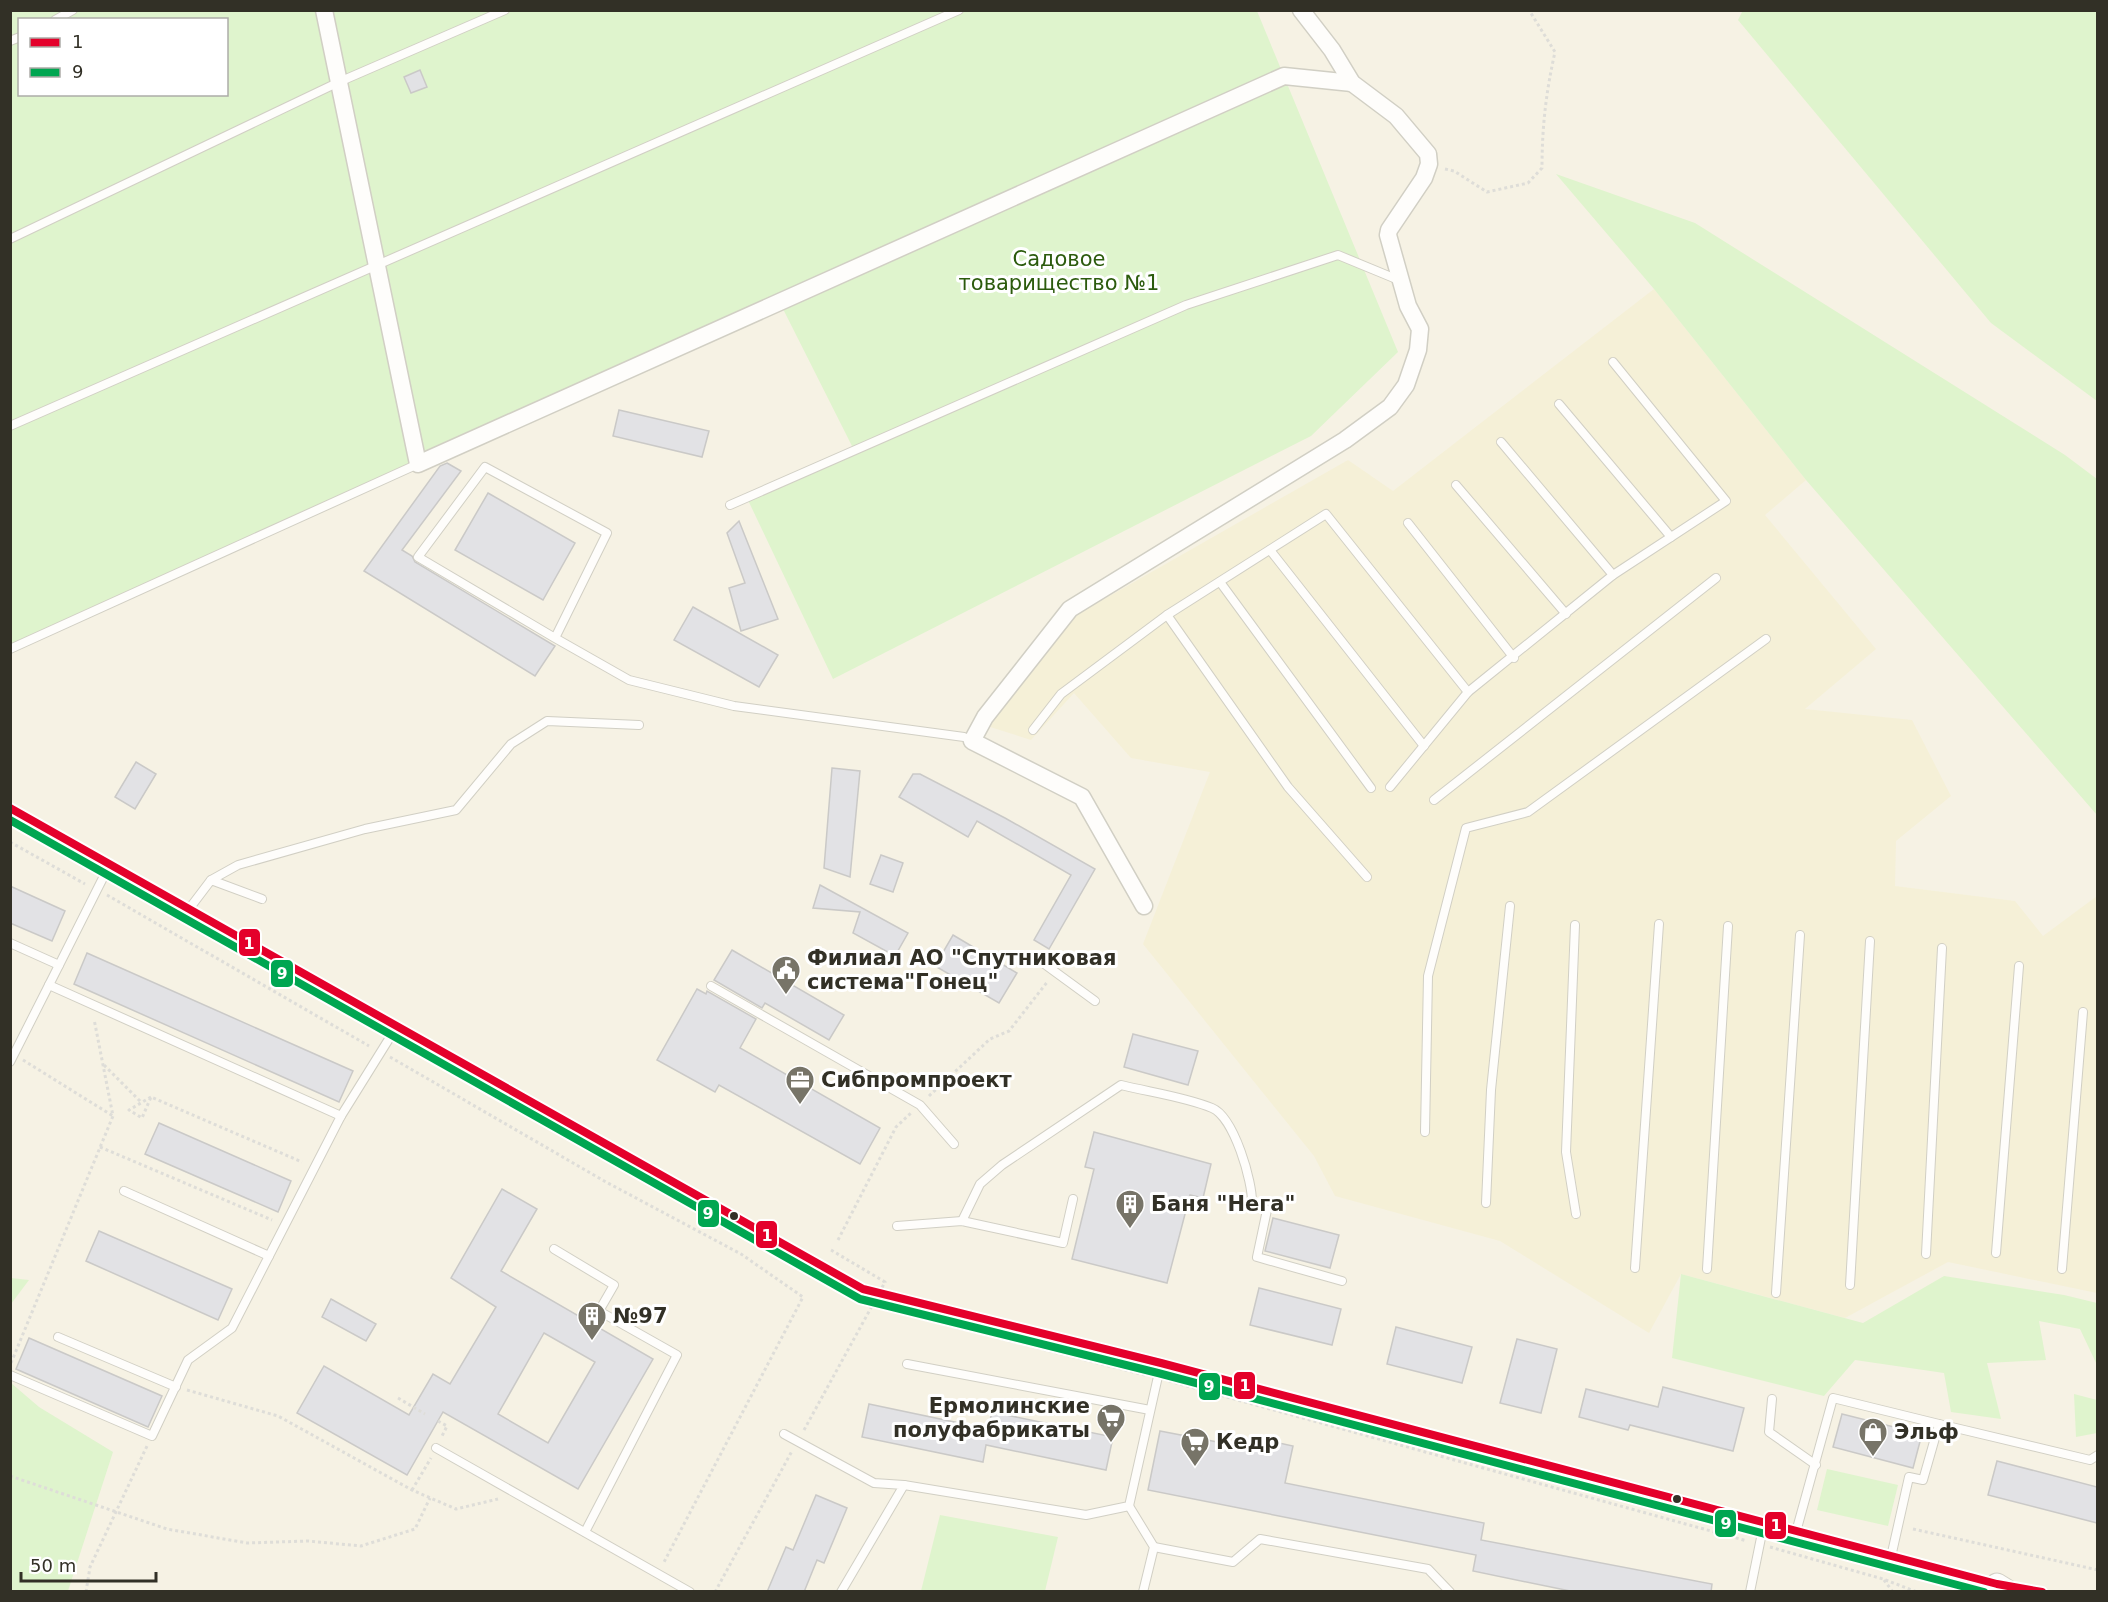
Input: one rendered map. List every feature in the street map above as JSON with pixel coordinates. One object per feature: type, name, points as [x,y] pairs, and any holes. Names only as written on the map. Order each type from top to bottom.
[{"type":"street","points":[[324,10],[418,464],[1284,76],[1352,83]]},
{"type":"street","points":[[1144,906],[1082,797],[972,741],[985,717],[1070,609],[1270,484],[1346,440],[1390,407],[1406,385],[1420,341],[1420,329],[1408,306],[1388,236],[1389,230],[1424,178],[1429,164],[1428,154],[1412,132],[1378,101],[1352,83],[1332,50],[1301,10]]},
{"type":"lane","points":[[59,18],[73,10]]},
{"type":"lane","points":[[10,239],[339,82],[505,10]]},
{"type":"lane","points":[[10,426],[120,375],[377,266],[959,10]]},
{"type":"lane","points":[[730,505],[1186,305],[1338,255],[1402,281]]},
{"type":"lane","points":[[1390,787],[1468,692],[1514,658],[1613,575],[1726,501],[1613,362]]},
{"type":"lane","points":[[1559,404],[1671,537]]},
{"type":"lane","points":[[1501,442],[1613,575]]},
{"type":"lane","points":[[10,649],[418,464]]},
{"type":"lane","points":[[555,638],[607,533],[485,467],[418,557],[555,638],[629,680],[734,706],[963,737],[972,741]]},
{"type":"lane","points":[[1456,485],[1566,614]]},
{"type":"lane","points":[[1033,730],[1061,694],[1167,615],[1326,514],[1468,692]]},
{"type":"lane","points":[[1408,523],[1514,658]]},
{"type":"lane","points":[[1270,550],[1424,746]]},
{"type":"lane","points":[[1434,800],[1716,578]]},
{"type":"lane","points":[[1220,582],[1371,788]]},
{"type":"lane","points":[[1167,615],[1288,787],[1367,877]]},
{"type":"lane","points":[[1425,1132],[1428,976],[1466,828],[1528,812],[1766,639]]},
{"type":"lane","points":[[189,909],[211,880],[238,865],[365,829],[456,810],[511,744],[547,721],[639,725]]},
{"type":"lane","points":[[12,1058],[110,864]]},
{"type":"lane","points":[[211,880],[262,899]]},
{"type":"lane","points":[[1486,1203],[1491,1090],[1510,906]]},
{"type":"lane","points":[[1635,1268],[1659,924]]},
{"type":"lane","points":[[1575,925],[1566,1152],[1576,1214]]},
{"type":"lane","points":[[1707,1269],[1728,926]]},
{"type":"lane","points":[[1776,1293],[1800,934]]},
{"type":"lane","points":[[1851,1285],[1870,940]]},
{"type":"lane","points":[[10,943],[59,965]]},
{"type":"lane","points":[[1926,1254],[1942,948]]},
{"type":"lane","points":[[1043,963],[1095,1001]]},
{"type":"lane","points":[[1996,1253],[2019,966]]},
{"type":"lane","points":[[48,985],[341,1116]]},
{"type":"lane","points":[[711,986],[920,1105],[954,1144]]},
{"type":"lane","points":[[2062,1269],[2083,1012]]},
{"type":"lane","points":[[10,1375],[152,1436],[188,1360],[232,1328],[341,1116],[397,1026]]},
{"type":"lane","points":[[962,1221],[980,1184],[1002,1165],[1121,1085],[1215,1108],[1230,1128],[1245,1162],[1253,1188],[1252,1204],[1267,1210],[1257,1257],[1342,1281]]},
{"type":"lane","points":[[124,1191],[269,1256]]},
{"type":"lane","points":[[897,1226],[962,1221],[1063,1243],[1073,1199]]},
{"type":"lane","points":[[554,1249],[614,1285],[598,1311],[677,1355],[585,1532]]},
{"type":"lane","points":[[58,1337],[176,1387]]},
{"type":"lane","points":[[1143,1592],[1154,1547],[1129,1506],[1161,1363]]},
{"type":"lane","points":[[907,1364],[1150,1410]]},
{"type":"lane","points":[[1796,1532],[1833,1398],[2090,1460],[2097,1455]]},
{"type":"lane","points":[[1772,1399],[1769,1432],[1816,1465]]},
{"type":"lane","points":[[1892,1557],[1909,1477],[1923,1480],[1939,1424]]},
{"type":"lane","points":[[784,1434],[874,1483],[904,1485],[1086,1515],[1129,1506]]},
{"type":"lane","points":[[436,1448],[690,1592]]},
{"type":"lane","points":[[841,1592],[904,1485]]},
{"type":"lane","points":[[1750,1592],[1764,1523]]},
{"type":"lane","points":[[1154,1547],[1233,1562],[1260,1539],[1428,1569],[1450,1592]]},
{"type":"path","points":[[1429,164],[1454,171],[1487,192],[1528,183],[1542,168],[1543,107],[1555,52],[1529,10]]},
{"type":"path","points":[[10,842],[606,1182],[741,1254],[803,1297],[657,1573]]},
{"type":"path","points":[[838,1240],[896,1127],[990,1039],[1010,1030],[1052,974],[1043,963]]},
{"type":"path","points":[[10,1365],[113,1116],[92,1005]]},
{"type":"path","points":[[12,1058],[113,1116]]},
{"type":"path","points":[[103,1064],[142,1103]]},
{"type":"path","points":[[151,1097],[142,1118],[129,1110],[142,1103],[151,1097]]},
{"type":"path","points":[[151,1097],[315,1167]]},
{"type":"path","points":[[100,1147],[285,1226]]},
{"type":"path","points":[[715,1592],[885,1282],[831,1250]]},
{"type":"path","points":[[872,1306],[1158,1378],[1759,1544],[1883,1579],[1917,1592]]},
{"type":"path","points":[[176,1387],[278,1416],[412,1490],[456,1509],[517,1494]]},
{"type":"path","points":[[398,1398],[425,1414]]},
{"type":"path","points":[[412,1490],[447,1426],[438,1421]]},
{"type":"path","points":[[86,1592],[90,1567],[152,1436]]},
{"type":"path","points":[[10,1476],[167,1529],[247,1543],[308,1541],[361,1546],[415,1529],[430,1498]]},
{"type":"path","points":[[1913,1529],[2097,1570]]},
{"type":"path","points":[[1883,1579],[1893,1592]]},
{"type":"shaded area","points":[[1654,289],[1806,480],[1765,515],[1876,649],[1805,709],[1912,720],[1951,796],[1896,841],[1895,886],[2015,901],[2043,936],[2097,896],[2097,1293],[1948,1262],[1845,1318],[1681,1274],[1649,1333],[1500,1241],[1335,1196],[1314,1156],[1143,944],[1210,772],[1131,758],[1074,693],[1031,740],[987,726],[1064,622],[1348,460],[1393,491]]},
{"type":"green space","points":[[1743,10],[2097,11],[2097,401],[1991,323],[1738,20]]},
{"type":"green space","name":"Садовое товарищество №1","points":[[10,11],[1257,11],[1398,352],[1311,436],[833,679],[747,498],[854,450],[779,301],[11,649]]},
{"type":"green space","points":[[1556,174],[1695,223],[2065,455],[2097,479],[2097,815],[1806,480],[1654,289]]},
{"type":"green space","points":[[1681,1274],[1863,1323],[1944,1276],[2064,1295],[2097,1303],[2097,1365],[2080,1329],[2039,1321],[2046,1360],[1987,1363],[2001,1419],[1951,1412],[1944,1373],[1855,1360],[1824,1396],[1672,1358]]},
{"type":"green space","points":[[10,1278],[29,1280],[11,1304]]},
{"type":"green space","points":[[11,1383],[39,1407],[113,1452],[68,1591],[11,1591]]},
{"type":"green space","points":[[2074,1394],[2097,1400],[2097,1433],[2076,1437]]},
{"type":"green space","points":[[1827,1469],[1898,1485],[1888,1526],[1817,1510]]},
{"type":"green space","points":[[940,1515],[1058,1537],[1045,1591],[921,1591]]},
{"type":"building","points":[[420,70],[427,87],[411,93],[404,77]]},
{"type":"building","points":[[619,410],[709,431],[702,457],[613,436]]},
{"type":"building","points":[[447,463],[461,471],[402,550],[412,556],[415,562],[555,646],[535,676],[364,571],[440,466]]},
{"type":"building","points":[[488,493],[575,543],[543,600],[455,550]]},
{"type":"building","points":[[739,521],[778,619],[741,631],[729,588],[745,583],[727,533]]},
{"type":"building","points":[[693,607],[778,655],[759,687],[674,640]]},
{"type":"building","points":[[136,762],[156,774],[135,809],[115,797]]},
{"type":"building","points":[[832,768],[860,771],[850,877],[824,868]]},
{"type":"building","points":[[913,774],[920,774],[1005,818],[1095,869],[1049,949],[1034,940],[1071,875],[977,821],[968,837],[899,797]]},
{"type":"building","points":[[881,855],[903,863],[893,892],[870,884]]},
{"type":"building","points":[[820,885],[908,933],[895,956],[853,933],[860,912],[813,908]]},
{"type":"building","points":[[10,886],[65,911],[52,941],[10,923]]},
{"type":"building","points":[[953,935],[1017,973],[999,1003],[935,966]]},
{"type":"building","points":[[732,950],[844,1015],[829,1040],[765,1003],[762,1008],[714,980]]},
{"type":"building","points":[[87,953],[353,1071],[339,1102],[74,984]]},
{"type":"building","points":[[697,989],[706,994],[707,991],[756,1019],[740,1048],[880,1128],[860,1164],[719,1085],[715,1092],[657,1060]]},
{"type":"building","points":[[1133,1034],[1198,1051],[1188,1085],[1124,1067]]},
{"type":"building","points":[[159,1123],[291,1181],[278,1212],[145,1154]]},
{"type":"building","name":"Баня \"Нега\"","points":[[1094,1132],[1211,1164],[1203,1198],[1190,1195],[1167,1283],[1072,1259],[1094,1169],[1085,1167]]},
{"type":"building","name":"№97","points":[[502,1189],[537,1209],[501,1271],[653,1359],[578,1489],[443,1412],[407,1475],[297,1413],[324,1366],[409,1415],[433,1374],[450,1384],[496,1307],[451,1278]],"holes":[[[544,1333],[595,1362],[548,1443],[498,1414]]]},
{"type":"building","points":[[1273,1218],[1339,1235],[1330,1268],[1265,1251]]},
{"type":"building","points":[[99,1231],[232,1289],[218,1320],[86,1261]]},
{"type":"building","points":[[1259,1288],[1341,1309],[1332,1345],[1250,1325]]},
{"type":"building","points":[[331,1299],[376,1324],[366,1341],[322,1317]]},
{"type":"building","points":[[1396,1327],[1472,1347],[1462,1383],[1387,1364]]},
{"type":"building","points":[[29,1338],[162,1396],[148,1427],[16,1369]]},
{"type":"building","points":[[1517,1339],[1557,1349],[1541,1413],[1500,1403]]},
{"type":"building","points":[[1663,1387],[1744,1408],[1733,1451],[1630,1425],[1628,1430],[1579,1417],[1586,1389],[1658,1407]]},
{"type":"building","points":[[869,1404],[988,1429],[992,1412],[1113,1437],[1106,1470],[986,1445],[983,1462],[862,1437]]},
{"type":"building","points":[[1842,1414],[1922,1434],[1913,1468],[1833,1447]]},
{"type":"building","points":[[1160,1431],[1249,1448],[1251,1437],[1293,1446],[1285,1483],[1484,1523],[1481,1540],[1712,1584],[1711,1592],[1575,1592],[1473,1571],[1476,1555],[1148,1490]]},
{"type":"building","points":[[1997,1461],[2097,1487],[2097,1523],[1988,1495]]},
{"type":"building","points":[[816,1495],[847,1508],[824,1563],[817,1560],[804,1592],[767,1592],[786,1547],[793,1550]]},
{"type":"transit line","name":"1","points":[[10,808],[863,1289],[1161,1363],[1997,1584],[2042,1592]]},
{"type":"transit line","name":"9","points":[[10,820],[860,1299],[1158,1373],[1984,1592]]},
{"type":"place","name":"Филиал АО \"Спутниковая система\"Гонец\"","points":[[786,996]]},
{"type":"place","name":"Сибпромпроект","points":[[800,1106]]},
{"type":"place","name":"Баня \"Нега\"","points":[[1130,1230]]},
{"type":"place","name":"№97","points":[[592,1342]]},
{"type":"place","name":"Ермолинские полуфабрикаты","points":[[1111,1444]]},
{"type":"place","name":"Эльф","points":[[1873,1458]]},
{"type":"place","name":"Кедр","points":[[1195,1468]]}]
